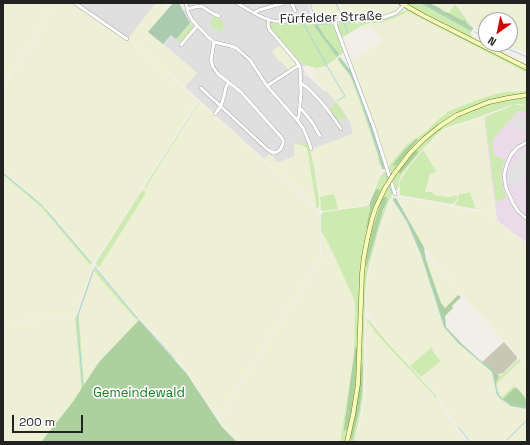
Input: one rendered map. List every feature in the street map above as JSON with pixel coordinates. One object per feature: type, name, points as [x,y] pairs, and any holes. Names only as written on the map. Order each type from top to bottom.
[{"type":"main road","points":[[403,4],[527,68]]},
{"type":"main road","points":[[347,442],[358,384],[364,256],[372,219],[385,188],[404,160],[416,146],[447,122],[489,102],[516,96],[527,96]]},
{"type":"street","points":[[75,3],[127,38]]},
{"type":"street","points":[[186,3],[190,18],[214,42],[231,46],[241,52],[252,63],[267,86],[297,120],[307,136],[311,150]]},
{"type":"street","name":"Fürfelder Straße","points":[[238,3],[254,13],[269,19],[290,22],[335,21],[387,17],[396,13],[403,4]]},
{"type":"street","name":"Fürfelder Straße","points":[[254,13],[259,10],[284,3]]},
{"type":"street","name":"Fürfelder Straße","points":[[292,3],[295,10]]},
{"type":"street","points":[[187,9],[201,6],[219,16]]},
{"type":"street","points":[[269,19],[269,29],[299,65],[301,84],[300,108],[297,120]]},
{"type":"street","points":[[335,21],[377,136],[395,194]]},
{"type":"street","points":[[181,45],[197,26]]},
{"type":"street","points":[[201,88],[270,151],[275,153],[280,150],[283,144],[281,137],[241,92],[218,74],[213,67],[211,60],[214,42]]},
{"type":"street","points":[[267,86],[299,65]]},
{"type":"street","points":[[215,114],[221,106],[226,87],[229,82]]},
{"type":"street","points":[[301,84],[306,86],[320,100],[341,129]]},
{"type":"street","points":[[300,108],[312,122],[320,136]]},
{"type":"street","points":[[527,142],[511,154],[506,164],[504,175],[505,184],[513,203],[518,211],[527,219]]},
{"type":"shaded area","points":[[3,3],[55,3],[3,84]]},
{"type":"shaded area","points":[[56,3],[74,3],[130,41],[197,100],[144,186],[140,187],[141,191],[94,262],[92,262],[49,210],[3,170],[3,87],[7,80],[10,79],[10,76],[31,42],[34,41],[34,38]]},
{"type":"shaded area","points":[[76,3],[156,3],[128,39]]},
{"type":"shaded area","points":[[156,3],[167,3],[164,7],[167,10],[149,32],[197,73],[184,85],[128,39]]},
{"type":"shaded area","points":[[184,3],[308,3],[313,23],[279,23],[271,30],[301,63],[305,65],[305,67],[303,67],[305,74],[304,77],[307,75],[324,91],[326,91],[345,113],[351,124],[353,134],[310,150],[305,142],[294,144],[296,156],[277,163],[270,155],[264,159],[186,88],[186,85],[197,73],[163,44],[171,35],[194,27],[183,10],[185,9]]},
{"type":"shaded area","points":[[312,3],[395,3],[398,6],[395,11],[378,17],[347,18],[341,10],[342,18],[317,20]]},
{"type":"shaded area","points":[[429,3],[455,4],[449,13],[447,13]]},
{"type":"shaded area","points":[[456,3],[527,3],[527,52],[518,49],[518,12],[478,12],[478,29],[474,26]]},
{"type":"shaded area","points":[[407,11],[478,48],[478,52],[486,52],[527,73],[527,91],[505,92],[477,100],[433,124],[428,130],[406,145],[388,167],[371,115],[350,61],[383,41],[371,26],[365,29],[363,26],[369,23],[378,23],[392,19],[404,14]]},
{"type":"shaded area","points":[[280,45],[295,63],[295,65],[288,70],[281,61],[279,62],[272,51]]},
{"type":"shaded area","points":[[337,59],[350,77],[359,100],[377,153],[381,173],[367,204],[338,209],[334,195],[320,197],[312,149],[353,134],[351,124],[345,113],[313,77],[317,72],[314,69],[327,67],[344,95],[336,101],[345,96],[328,66]]},
{"type":"shaded area","points":[[200,102],[320,214],[319,260],[218,415],[216,415],[211,408],[185,368],[125,301],[97,267],[100,266],[146,193],[144,190]]},
{"type":"shaded area","points":[[514,105],[527,106],[527,243],[496,220],[484,117]]},
{"type":"shaded area","points":[[517,114],[527,122],[524,126],[527,128],[523,132],[511,121]]},
{"type":"shaded area","points":[[484,117],[496,220],[485,212],[476,209],[470,192],[449,197],[425,193],[430,174],[437,172],[423,150],[442,131]]},
{"type":"shaded area","points":[[294,144],[306,147],[316,206],[264,159],[268,155],[273,157],[277,163],[295,156]]},
{"type":"shaded area","points":[[524,151],[527,154],[527,174],[515,188],[507,179],[511,174],[509,169]]},
{"type":"shaded area","points":[[3,175],[42,208],[92,267],[75,316],[3,321]]},
{"type":"shaded area","points":[[398,197],[482,212],[527,245],[527,366],[438,267],[418,236]]},
{"type":"shaded area","points":[[392,199],[407,222],[421,255],[444,327],[458,343],[492,372],[497,393],[501,400],[515,407],[527,409],[526,442],[471,442],[452,420],[439,397],[421,377],[441,361],[433,352],[432,347],[410,366],[380,333],[370,317],[367,309],[369,274],[383,222]]},
{"type":"shaded area","points":[[321,231],[332,251],[355,303],[354,356],[340,442],[240,442],[223,425],[220,421],[220,417],[320,261],[322,254]]},
{"type":"shaded area","points":[[429,258],[434,266],[436,266],[459,292],[458,295],[445,308],[441,303],[426,260]]},
{"type":"shaded area","points":[[94,270],[138,321],[99,362],[84,385],[79,314]]},
{"type":"shaded area","points":[[75,318],[81,390],[41,442],[3,442],[3,322]]},
{"type":"shaded area","points":[[367,320],[375,332],[432,393],[435,400],[439,400],[451,423],[468,442],[355,442],[363,410],[365,393]]},
{"type":"shaded area","points":[[504,342],[517,357],[517,359],[503,373],[497,374],[488,365],[482,362]]},
{"type":"shaded area","points":[[521,361],[527,368],[527,401],[514,386],[502,397],[500,396],[498,391],[498,382]]},
{"type":"green space","points":[[173,3],[179,3],[190,23],[176,39],[171,35],[163,44],[148,32]]},
{"type":"green space","points":[[407,3],[420,3],[472,31],[470,34],[474,39],[408,5]]},
{"type":"green space","points":[[420,3],[429,3],[463,21],[464,19],[473,29],[471,31]]},
{"type":"green space","points":[[455,4],[473,28],[467,24],[464,19],[463,21],[449,13]]},
{"type":"green space","points":[[407,9],[478,45],[478,48],[407,11],[404,14],[392,19],[361,26],[343,37],[341,37],[337,27],[338,23],[341,22],[354,21],[358,25],[358,21],[383,20]]},
{"type":"green space","points":[[214,15],[224,22],[222,31],[214,29],[210,24]]},
{"type":"green space","points":[[271,22],[290,24],[331,23],[334,25],[344,52],[326,66],[316,68],[302,64],[271,30],[269,25]]},
{"type":"green space","points":[[190,23],[195,27],[181,43],[176,39]]},
{"type":"green space","points":[[317,24],[325,37],[339,54],[337,57],[315,27]]},
{"type":"green space","points":[[486,52],[492,52],[527,70],[527,73]]},
{"type":"green space","points":[[340,57],[353,74],[369,116],[386,167],[385,169],[382,169],[361,101],[350,75],[338,59]]},
{"type":"green space","points":[[337,59],[347,70],[361,101],[381,165],[379,165],[377,153],[350,77]]},
{"type":"green space","points":[[527,91],[527,93],[507,96],[478,105],[432,130],[415,145],[390,175],[388,167],[406,145],[428,130],[449,111],[477,100],[505,92]],"holes":[[[417,141],[396,166],[393,164],[404,150],[411,143]]]},
{"type":"green space","points":[[520,98],[527,98],[527,105],[519,104],[508,106],[445,128],[437,134],[419,153],[402,174],[399,180],[398,189],[395,190],[392,180],[394,175],[418,147],[441,128],[462,115],[479,107]]},
{"type":"green space","points":[[200,102],[145,189],[145,186]]},
{"type":"green space","points":[[337,103],[347,118],[339,121],[329,108]]},
{"type":"green space","points":[[514,105],[527,106],[527,112],[518,111],[492,140],[494,155],[505,160],[502,167],[501,181],[506,197],[496,202],[485,118]]},
{"type":"green space","points":[[416,139],[418,139],[396,166],[392,165],[404,150]]},
{"type":"green space","points":[[305,142],[310,149],[314,166],[319,199],[318,208],[315,207],[316,205],[307,148],[302,145],[294,144]]},
{"type":"green space","points":[[423,150],[437,172],[430,174],[425,192],[432,192],[434,195],[449,197],[457,195],[457,200],[454,203],[451,204],[400,195],[400,180]]},
{"type":"green space","points":[[415,151],[418,151],[418,153],[400,174],[399,170]]},
{"type":"green space","points":[[3,172],[46,209],[92,263],[90,265],[42,208],[3,175]]},
{"type":"green space","points":[[384,172],[387,172],[389,177],[383,186],[384,187],[366,235],[354,401],[345,442],[340,442],[354,356],[355,303],[332,251],[321,231],[321,215],[324,212],[369,205],[380,177]]},
{"type":"green space","points":[[391,182],[393,193],[379,229],[367,274],[363,344],[363,396],[354,442],[349,442],[360,371],[363,287],[366,256],[371,230],[381,202],[372,230],[367,253],[367,266],[387,199],[385,196],[383,198]]},
{"type":"green space","points":[[377,189],[380,191],[366,228],[370,210],[370,202]]},
{"type":"green space","points":[[144,190],[146,193],[100,266],[97,267],[97,261],[141,192]]},
{"type":"green space","points":[[470,192],[476,209],[454,205],[458,200],[458,195]]},
{"type":"green space","points":[[334,194],[338,209],[321,210],[320,197]]},
{"type":"green space","points":[[385,196],[388,199],[383,210],[366,266],[372,230],[382,199]]},
{"type":"green space","points":[[395,198],[425,249],[426,260],[441,303],[445,308],[458,295],[461,297],[445,316],[446,327],[462,344],[499,376],[496,383],[497,391],[501,398],[503,399],[513,389],[517,388],[527,401],[527,409],[511,406],[500,398],[497,393],[492,372],[458,343],[444,327],[421,255],[407,222],[393,200]]},
{"type":"green space","points":[[94,267],[139,319],[138,321],[94,271],[79,314],[84,385],[81,390],[75,318]]},
{"type":"green space","points":[[366,319],[369,320],[433,392],[437,397],[435,400],[432,393],[375,332]]},
{"type":"green space","name":"Gemeindewald","points":[[139,320],[187,374],[222,427],[237,442],[41,442],[72,403],[99,362]]},
{"type":"green space","points":[[355,347],[357,348],[357,354],[355,384],[350,418],[345,431],[344,430]]},
{"type":"green space","points":[[432,347],[433,352],[441,361],[421,377],[410,366]]},
{"type":"green space","points":[[519,359],[521,361],[498,382],[497,386],[499,394],[502,397],[514,386],[517,388],[513,389],[503,399],[501,398],[497,391],[496,383],[499,376],[497,374],[501,376]]},
{"type":"green space","points":[[362,362],[362,391],[352,440],[350,438],[355,415]]},
{"type":"waterway","points":[[310,3],[315,19]]},
{"type":"waterway","points":[[336,3],[339,10]]},
{"type":"waterway","points":[[423,3],[471,29]]},
{"type":"waterway","points":[[341,23],[353,22]]},
{"type":"waterway","points":[[303,23],[327,66]]},
{"type":"waterway","points":[[316,23],[318,29],[338,56]]},
{"type":"waterway","points":[[344,23],[348,33]]},
{"type":"waterway","points":[[317,24],[330,24]]},
{"type":"waterway","points":[[515,52],[527,57]]},
{"type":"waterway","points":[[340,58],[354,80],[384,168]]},
{"type":"waterway","points":[[327,66],[345,96],[337,101]]},
{"type":"waterway","points":[[3,173],[43,206]]},
{"type":"waterway","points":[[385,173],[388,182]]},
{"type":"waterway","points":[[389,185],[392,194]]},
{"type":"waterway","points":[[394,199],[408,222],[422,255],[445,327],[458,342],[493,372],[497,394],[501,399],[527,408]]},
{"type":"waterway","points":[[46,210],[91,263]]},
{"type":"waterway","points":[[95,267],[137,318]]},
{"type":"waterway","points":[[83,385],[77,320],[93,271]]},
{"type":"waterway","points":[[140,321],[175,359]]},
{"type":"waterway","points":[[507,440],[527,420]]},
{"type":"waterway","points":[[459,428],[470,442]]}]
